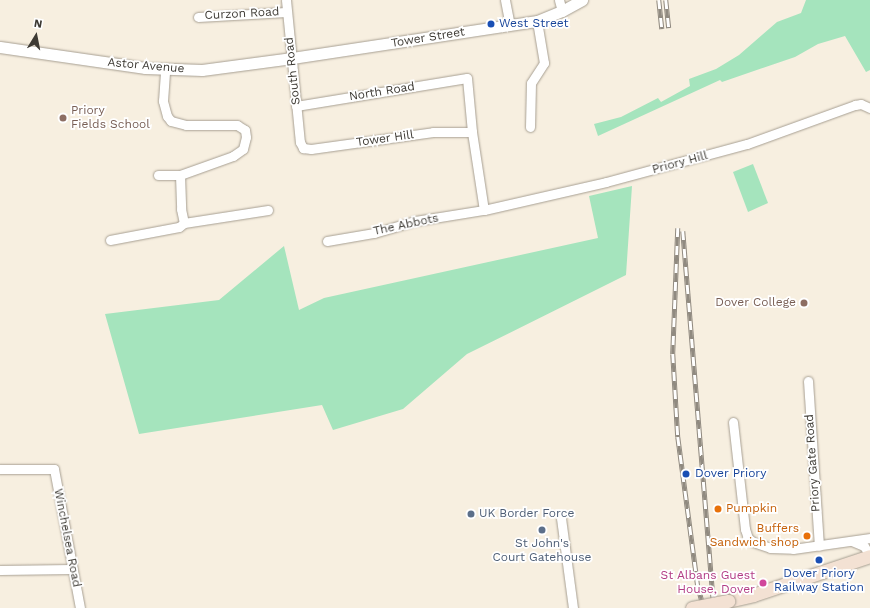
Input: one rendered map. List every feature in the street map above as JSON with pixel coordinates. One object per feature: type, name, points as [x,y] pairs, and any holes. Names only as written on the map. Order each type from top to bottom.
[{"type":"main road","points":[[690,608],[753,595],[870,556]]},
{"type":"street","name":"South Road","points":[[286,0],[300,142]]},
{"type":"street","points":[[506,0],[510,26]]},
{"type":"street","points":[[559,0],[562,11]]},
{"type":"street","name":"Tower Street","points":[[292,58],[537,21],[562,11],[582,0]]},
{"type":"street","name":"Curzon Road","points":[[198,17],[286,12]]},
{"type":"street","points":[[530,127],[531,83],[544,63],[537,21]]},
{"type":"street","name":"Astor Avenue","points":[[0,47],[165,70],[202,70],[292,58]]},
{"type":"street","points":[[158,175],[180,175],[233,156],[243,149],[246,138],[245,130],[237,125],[186,125],[171,121],[167,116],[163,101],[165,70]]},
{"type":"street","name":"North Road","points":[[296,106],[467,78],[472,132]]},
{"type":"street","name":"Priory Hill","points":[[484,210],[606,182],[709,156],[747,144],[855,104],[861,104],[870,108]]},
{"type":"street","name":"Tower Hill","points":[[300,142],[304,148],[311,150],[433,132],[472,132]]},
{"type":"street","points":[[472,132],[484,210]]},
{"type":"street","points":[[180,175],[181,209],[184,223]]},
{"type":"street","points":[[110,240],[179,226],[184,223],[268,210]]},
{"type":"street","name":"The Abbots","points":[[327,241],[374,232],[414,222],[484,210]]},
{"type":"street","name":"Priory Gate Road","points":[[808,381],[819,546]]},
{"type":"street","points":[[733,422],[745,529],[748,538],[758,545],[770,548],[793,549],[870,538]]},
{"type":"street","name":"Winchelsea Road","points":[[0,469],[54,468],[80,608]]},
{"type":"street","points":[[561,518],[573,608]]},
{"type":"street","points":[[851,541],[864,546],[870,556]]},
{"type":"street","points":[[0,570],[72,569]]},
{"type":"green space","points":[[806,0],[870,0],[870,70],[866,72],[845,36],[818,44],[795,57],[722,82],[720,80],[598,136],[594,124],[621,117],[658,98],[661,102],[690,86],[689,79],[716,69],[739,55],[777,22],[801,13]]},
{"type":"green space","points":[[753,164],[768,203],[748,212],[733,172]]},
{"type":"green space","points":[[632,186],[626,275],[467,354],[403,409],[333,430],[322,405],[139,434],[105,314],[219,300],[284,246],[299,310],[324,298],[598,238],[589,196]]},
{"type":"railway","points":[[659,0],[662,29]]},
{"type":"railway","points":[[666,0],[669,28]]},
{"type":"railway","points":[[678,228],[673,354],[678,437],[698,586],[704,608]]},
{"type":"railway","points":[[683,231],[714,608]]},
{"type":"place","name":"West Street","points":[[491,24]]},
{"type":"place","name":"Priory Fields School","points":[[63,118]]},
{"type":"place","name":"Dover College","points":[[804,303]]},
{"type":"place","name":"Dover Priory","points":[[686,474]]},
{"type":"place","name":"Pumpkin","points":[[718,509]]},
{"type":"place","name":"UK Border Force","points":[[471,514]]},
{"type":"place","name":"St John's Court Gatehouse","points":[[542,530]]},
{"type":"place","name":"Buffers Sandwich shop","points":[[807,536]]},
{"type":"place","name":"Dover Priory Railway Station","points":[[819,560]]},
{"type":"place","name":"St Albans Guest House, Dover","points":[[763,583]]}]
